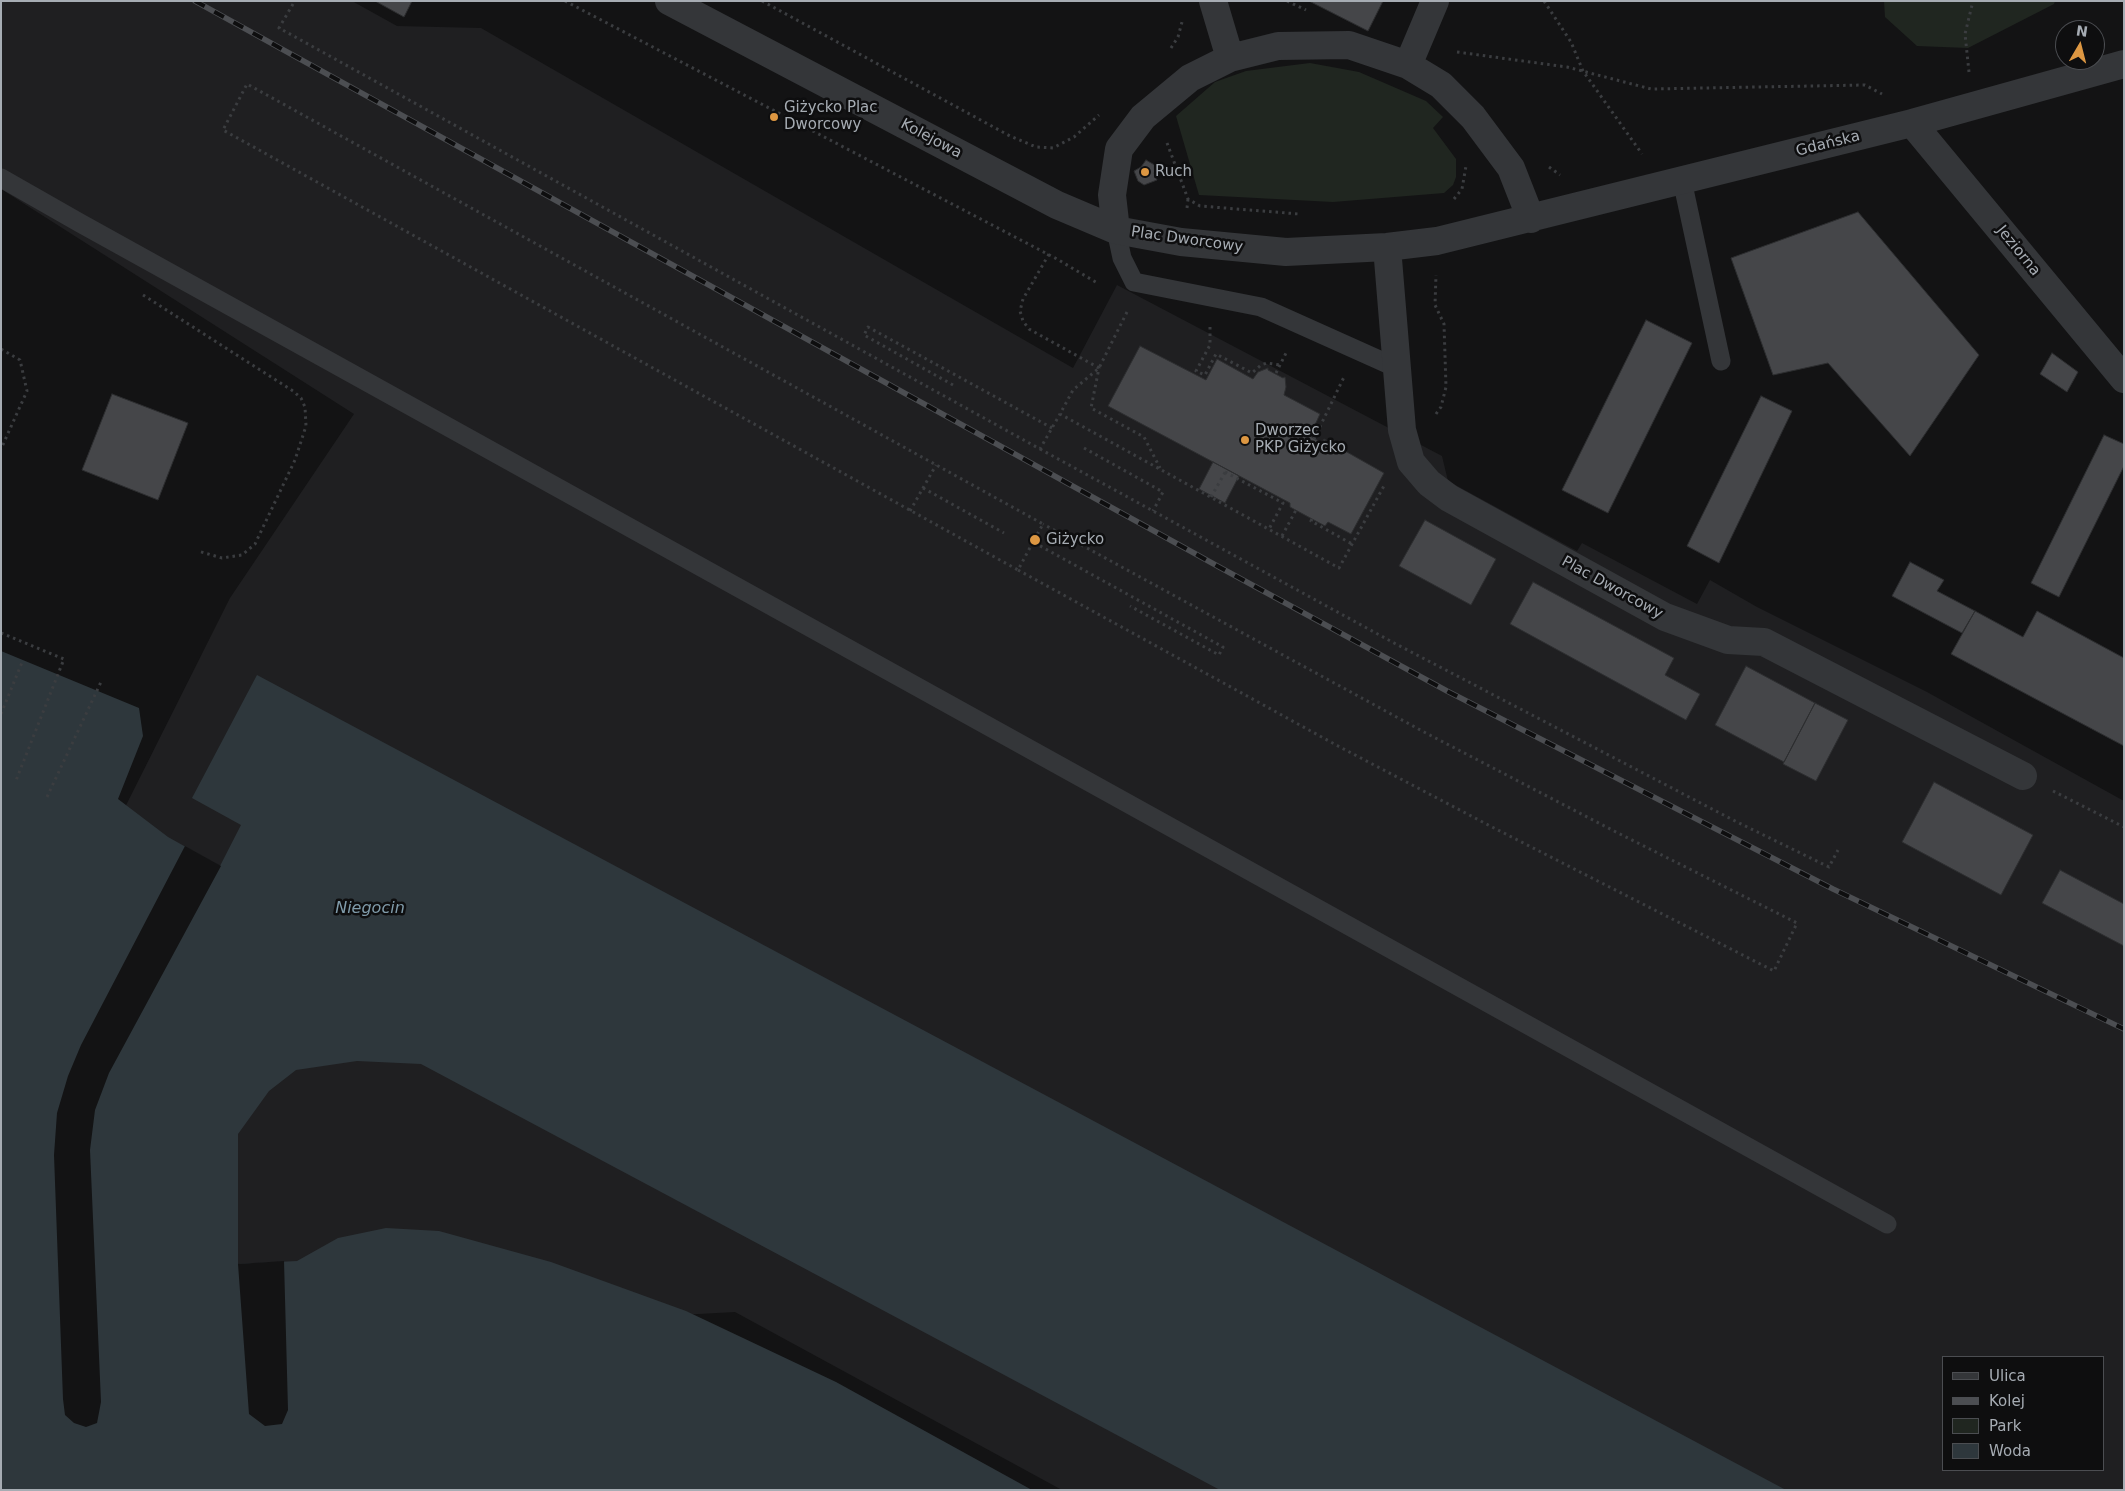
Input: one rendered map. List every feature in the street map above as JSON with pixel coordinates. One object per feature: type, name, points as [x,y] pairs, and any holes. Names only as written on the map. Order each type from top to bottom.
[{"type":"street","name":"Kolejowa","points":[[669,1],[1057,205],[1116,230]]},
{"type":"street","points":[[1213,1],[1230,58]]},
{"type":"street","points":[[1408,65],[1432,8]]},
{"type":"street","name":"Plac Dworcowy","points":[[1349,45],[1408,65],[1441,85],[1473,117],[1511,168],[1531,219],[1437,241],[1387,247],[1286,252],[1181,242],[1116,230],[1112,195],[1119,149],[1143,117],[1190,78],[1230,58],[1278,46],[1349,45]]},
{"type":"street","name":"Gdańska","points":[[1531,219],[1912,124],[2124,64]]},
{"type":"street","name":"Jeziorna","points":[[1912,124],[2124,379]]},
{"type":"street","name":"Plac Dworcowy","points":[[1387,247],[1402,430],[1411,462],[1430,483],[1448,498],[1665,617],[1728,640],[1764,642],[2023,776]]},
{"type":"lane","points":[[1,178],[66,216],[1887,1224]]},
{"type":"lane","points":[[1682,180],[1721,361]]},
{"type":"lane","points":[[1116,230],[1122,258],[1134,282],[1261,307],[1397,368]]},
{"type":"path","points":[[565,1],[1049,254],[1097,281],[1100,286]]},
{"type":"path","points":[[762,1],[1010,136],[1036,147],[1053,148],[1074,138],[1102,112]]},
{"type":"path","points":[[1544,1],[1570,42],[1583,71],[1645,158]]},
{"type":"path","points":[[1970,80],[1965,34],[1973,1]]},
{"type":"path","points":[[292,4],[279,28],[1153,511],[1463,680],[1829,868],[1838,850]]},
{"type":"path","points":[[1432,8],[1458,30],[1455,42],[1456,52],[1460,60]]},
{"type":"path","points":[[1164,54],[1178,37],[1183,19]]},
{"type":"path","points":[[1456,52],[1567,67],[1651,89],[1865,85],[1889,98]]},
{"type":"path","points":[[248,84],[1043,524],[1433,737],[1797,924],[1774,971],[1494,828],[1356,755],[910,511],[223,130],[248,84]]},
{"type":"path","points":[[1143,117],[1165,138],[1188,199],[1200,206],[1308,215]]},
{"type":"path","points":[[1456,198],[1462,189],[1466,160]]},
{"type":"path","points":[[1544,161],[1563,177]]},
{"type":"path","points":[[1049,254],[1023,299],[1020,311],[1023,321],[1029,329],[1099,368]]},
{"type":"path","points":[[1402,430],[1421,424],[1432,417],[1441,407],[1446,387],[1444,324],[1435,305],[1435,277],[1439,272]]},
{"type":"path","points":[[140,293],[293,392],[301,398],[305,406],[306,426],[298,451],[255,544],[242,555],[222,558],[198,551]]},
{"type":"path","points":[[1122,309],[1135,313]]},
{"type":"path","points":[[1127,311],[1099,368],[1091,408],[1144,437],[1161,470]]},
{"type":"path","points":[[1211,324],[1210,345],[1196,371],[1205,375],[1216,354],[1252,373],[1261,365],[1268,363],[1280,365]]},
{"type":"path","points":[[953,384],[864,335],[868,327],[1052,428]]},
{"type":"path","points":[[1,349],[20,360],[28,391],[1,449]]},
{"type":"path","points":[[1276,373],[1285,355]]},
{"type":"path","points":[[1040,449],[1073,390],[1099,368]]},
{"type":"path","points":[[1314,439],[1345,376]]},
{"type":"path","points":[[1060,414],[1339,568],[1387,479]]},
{"type":"path","points":[[1084,448],[1163,492],[1153,511]]},
{"type":"path","points":[[910,511],[936,465]]},
{"type":"path","points":[[1211,497],[1226,470],[1283,503],[1269,529]]},
{"type":"path","points":[[923,488],[1004,533]]},
{"type":"path","points":[[1282,536],[1296,510]]},
{"type":"path","points":[[1312,519],[1311,521],[1352,544]]},
{"type":"path","points":[[1018,570],[1043,524]]},
{"type":"path","points":[[1033,542],[1223,647],[1219,655],[1130,606]]},
{"type":"path","points":[[1,633],[64,659],[15,783]]},
{"type":"path","points":[[1,714],[23,660]]},
{"type":"path","points":[[47,797],[100,682]]},
{"type":"path","points":[[2023,776],[2124,827]]},
{"type":"shaded area","points":[[1,1],[352,1],[397,26],[481,28],[1073,368],[1117,285],[1442,456],[1448,481],[1577,551],[1582,543],[1697,604],[1710,580],[1757,607],[1927,692],[2124,801],[2124,1490],[1062,1490],[735,1312],[334,1334],[10,1254],[79,899],[230,598],[354,414],[1,189]]},
{"type":"green space","points":[[1884,1],[2055,1],[2054,4],[1968,48],[1917,46],[1885,17]]},
{"type":"green space","points":[[1310,63],[1359,72],[1426,101],[1443,117],[1433,128],[1456,159],[1456,177],[1453,185],[1444,193],[1333,202],[1199,195],[1176,116],[1215,82],[1246,71]]},
{"type":"water","name":"Niegocin","points":[[1,651],[139,708],[143,736],[118,799],[168,837],[220,866],[241,825],[192,798],[257,675],[1786,1490],[1220,1490],[421,1064],[357,1061],[296,1070],[269,1091],[238,1134],[238,1264],[297,1261],[338,1238],[386,1228],[439,1231],[551,1262],[686,1311],[836,1382],[1032,1490],[1,1490]]},
{"type":"pier","points":[[185,846],[221,866],[109,1073],[95,1110],[90,1150],[101,1402],[97,1423],[86,1427],[74,1423],[65,1415],[63,1399],[54,1155],[57,1113],[68,1076],[81,1045]]},
{"type":"pier","points":[[284,1261],[288,1410],[282,1424],[265,1426],[249,1414],[238,1264]]},
{"type":"building","points":[[375,1],[412,1],[404,17]]},
{"type":"building","points":[[1309,1],[1383,1],[1368,31]]},
{"type":"building","name":"Ruch","points":[[1146,160],[1158,167],[1154,173],[1157,180],[1144,185],[1138,181],[1134,171],[1141,167]]},
{"type":"building","points":[[1858,212],[1979,355],[1910,456],[1828,363],[1773,375],[1731,258]]},
{"type":"building","points":[[1646,320],[1692,343],[1608,513],[1562,490]]},
{"type":"building","name":"Dworzec PKP Giżycko","points":[[1140,346],[1206,380],[1217,359],[1253,379],[1258,372],[1268,368],[1268,370],[1283,378],[1285,377],[1286,387],[1284,395],[1320,414],[1310,436],[1322,443],[1324,439],[1384,473],[1351,534],[1328,522],[1325,526],[1290,507],[1290,503],[1108,406]]},
{"type":"building","points":[[2052,353],[2078,372],[2067,392],[2040,374]]},
{"type":"building","points":[[112,394],[188,423],[158,500],[82,470]]},
{"type":"building","points":[[1761,396],[1792,411],[1719,563],[1687,546]]},
{"type":"building","points":[[2104,435],[2124,444],[2124,466],[2059,597],[2031,583]]},
{"type":"building","points":[[1213,462],[1239,476],[1225,503],[1199,489]]},
{"type":"building","points":[[1425,520],[1496,559],[1471,605],[1399,566]]},
{"type":"building","points":[[1910,562],[1944,580],[1937,591],[1975,611],[1962,633],[1892,596]]},
{"type":"building","points":[[1533,582],[1674,658],[1665,675],[1700,694],[1686,720],[1510,624]]},
{"type":"building","points":[[1975,611],[2023,637],[2037,611],[2124,658],[2124,746],[1951,654]]},
{"type":"building","points":[[1746,666],[1815,703],[1784,762],[1715,725]]},
{"type":"building","points":[[1815,703],[1848,720],[1816,781],[1783,764]]},
{"type":"building","points":[[1934,782],[2033,835],[2001,895],[1902,842]]},
{"type":"building","points":[[2060,870],[2124,904],[2124,946],[2042,903]]},
{"type":"railway","points":[[195,1],[1447,691],[1833,889],[2124,1029]]},
{"type":"place","name":"Giżycko Plac Dworcowy","points":[[774,117]]},
{"type":"place","name":"Ruch","points":[[1145,172]]},
{"type":"place","name":"Dworzec PKP Giżycko","points":[[1245,440]]},
{"type":"place","name":"Giżycko","points":[[1035,540]]}]
